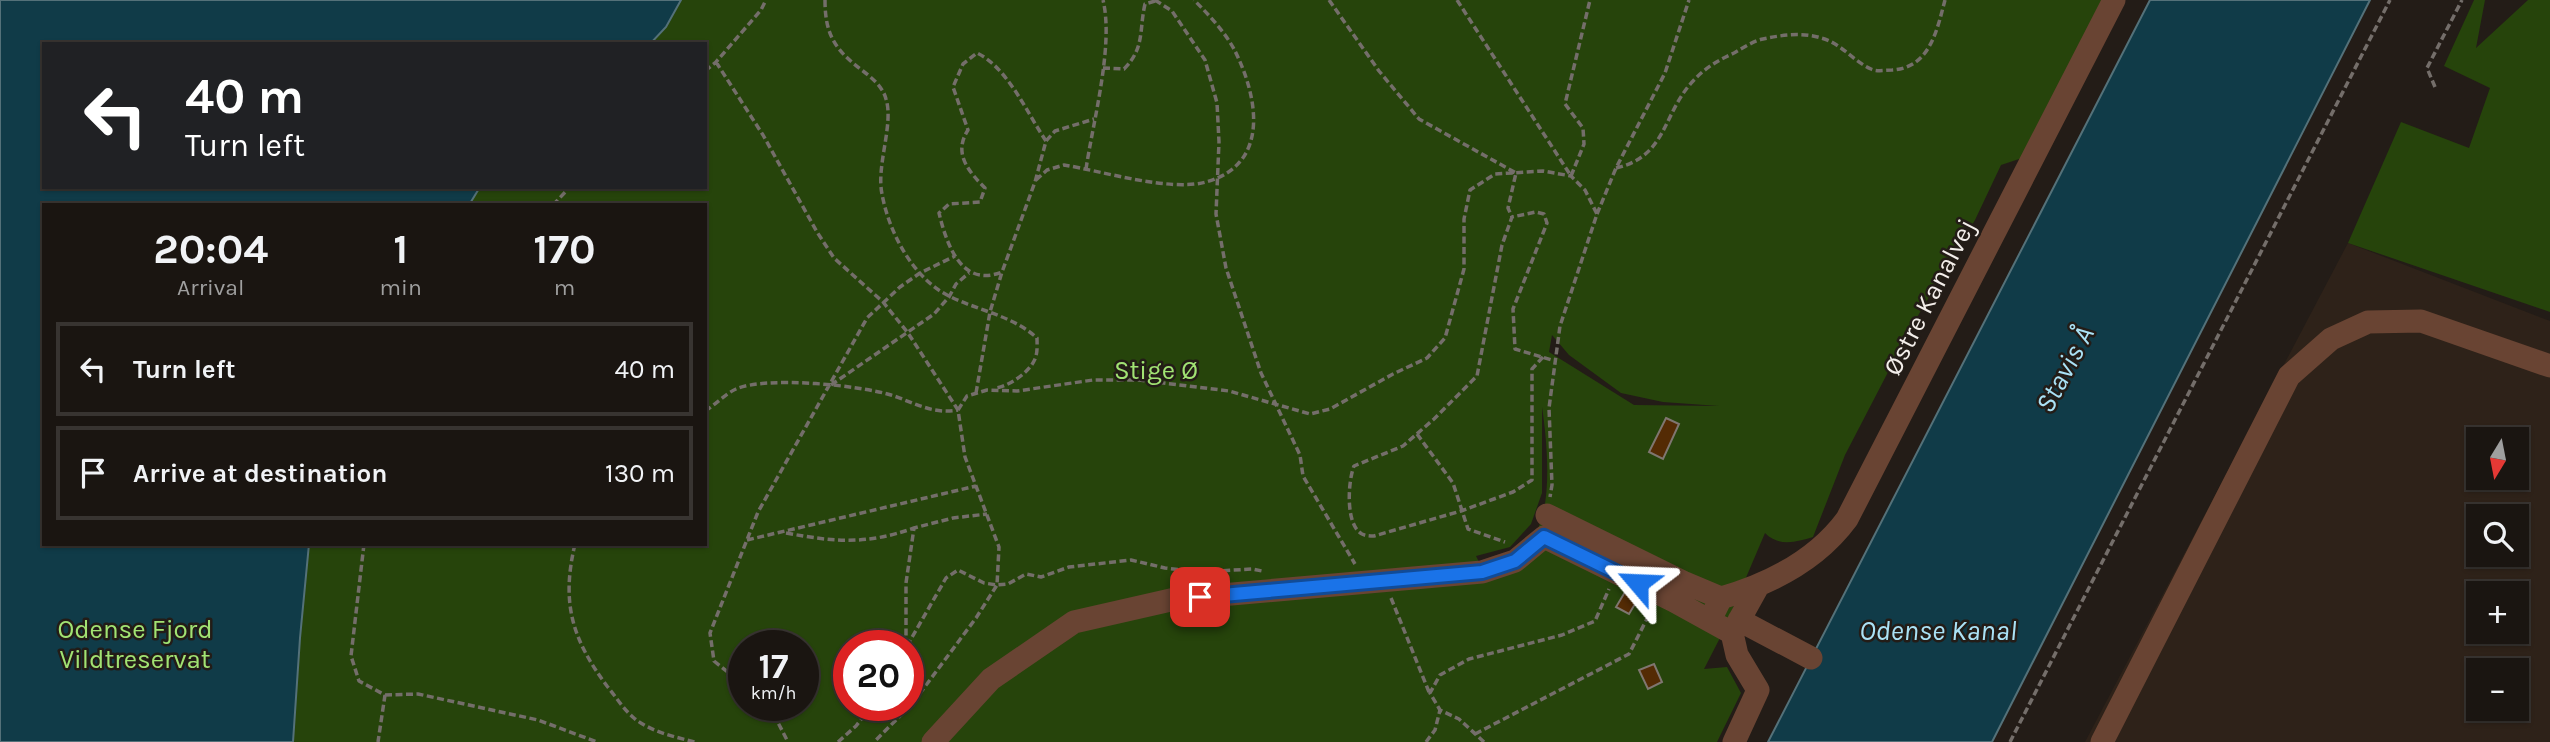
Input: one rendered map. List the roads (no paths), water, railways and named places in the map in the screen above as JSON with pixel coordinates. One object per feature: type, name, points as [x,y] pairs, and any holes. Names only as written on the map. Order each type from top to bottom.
[{"type":"street","name":"Østre Kanalvej","points":[[1721,598],[1757,588],[1809,558],[1833,537],[1847,519],[2114,0]]},
{"type":"street","points":[[2102,742],[2289,376],[2331,339],[2368,322],[2421,321],[2550,366]]},
{"type":"street","points":[[1547,515],[1721,598],[1710,620]]},
{"type":"street","points":[[933,742],[991,679],[1074,622],[1175,599],[1482,572],[1515,561],[1544,537],[1710,620],[1735,627],[1811,658]]},
{"type":"street","points":[[1734,742],[1758,690],[1737,655],[1735,627],[1757,588]]},
{"type":"water","name":"Odense Fjord Vildtreservat","points":[[0,0],[681,0],[666,27],[652,42],[42,42],[42,189],[479,189],[470,203],[42,203],[42,546],[309,546],[293,742],[0,742]]},
{"type":"water","name":"Odense Kanal","points":[[2150,0],[2370,0],[1992,742],[1768,742]]},
{"type":"water label","name":"Stavis Å","points":[[2064,369]]},
{"type":"park label","name":"Stige Ø","points":[[1156,370]]}]
